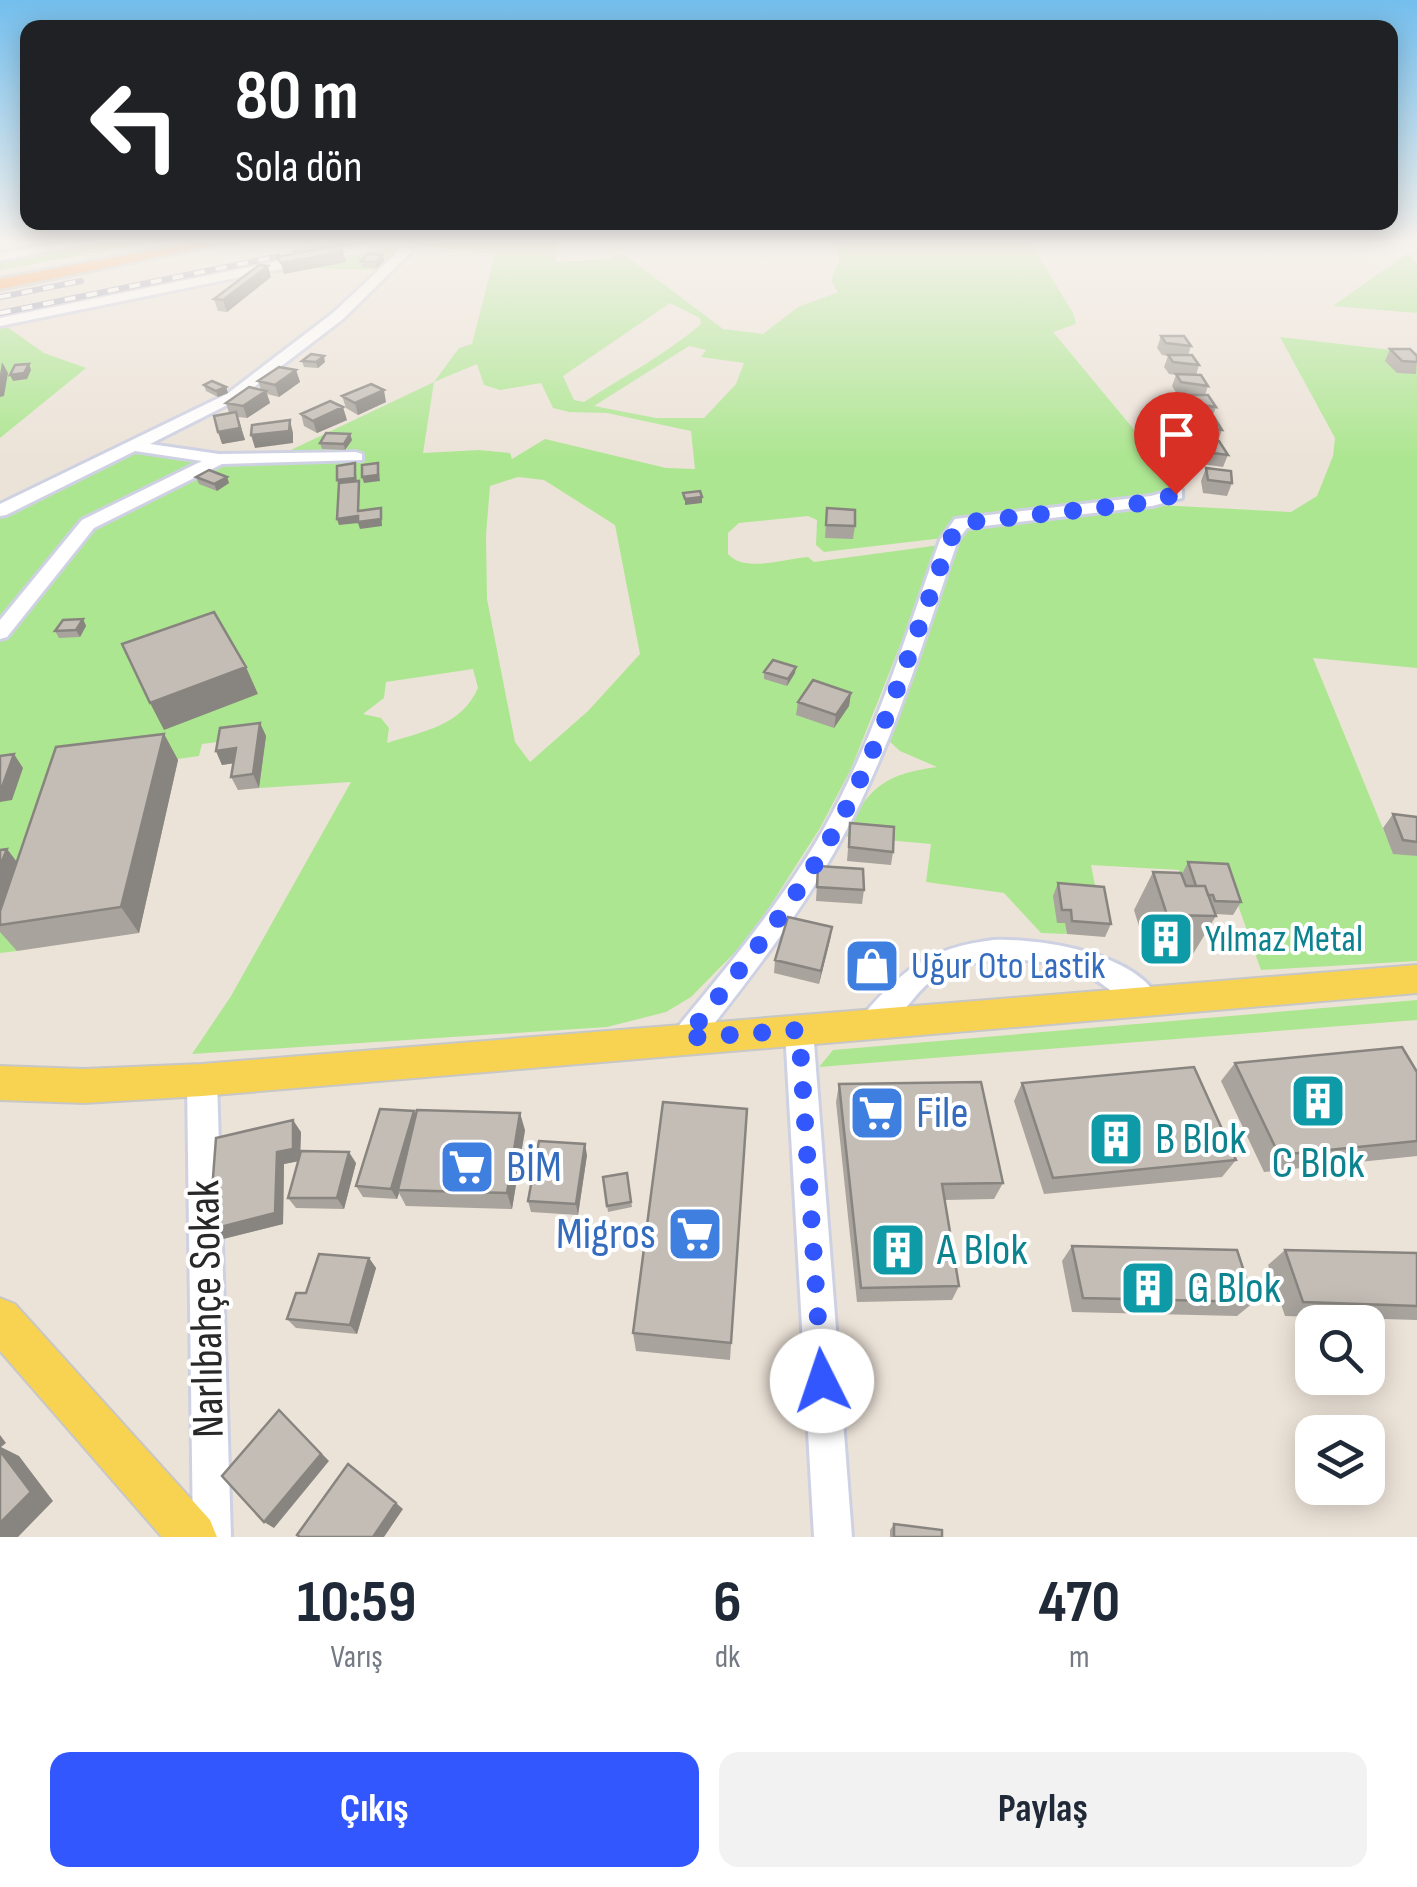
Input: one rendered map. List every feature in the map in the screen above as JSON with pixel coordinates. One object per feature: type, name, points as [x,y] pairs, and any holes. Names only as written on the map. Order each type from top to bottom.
[{"type":"main road","points":[[0,1083],[84,1086],[202,1080],[1417,978]]},
{"type":"main road","points":[[0,1319],[193,1537]]},
{"type":"street","points":[[0,322],[46,313]]},
{"type":"street","points":[[0,511],[232,397],[342,313]]},
{"type":"street","points":[[134,446],[219,459],[356,457]]},
{"type":"street","points":[[0,633],[88,524],[219,459]]},
{"type":"street","points":[[686,1038],[798,888],[846,809],[877,742],[950,540],[961,523],[1152,502],[1176,494]]},
{"type":"street","points":[[874,1024],[920,975],[934,966],[964,956],[1022,951],[1064,956],[1094,966],[1146,1001]]},
{"type":"street","points":[[799,1030],[833,1537]]},
{"type":"street","name":"Narlıbahçe Sokak","points":[[202,1080],[212,1537]]},
{"type":"green space","points":[[74,313],[7,327],[44,353],[86,368],[0,438],[0,324]]},
{"type":"green space","points":[[480,313],[656,313],[563,376],[574,400],[584,402],[701,324],[700,318],[689,313],[701,313],[723,329],[763,334],[791,313],[1073,313],[1076,324],[1053,332],[1180,485],[1148,496],[960,519],[943,538],[824,552],[816,545],[817,520],[808,516],[739,523],[728,533],[728,554],[735,560],[754,564],[808,557],[814,562],[940,545],[851,769],[820,828],[751,936],[691,997],[666,1012],[607,1027],[192,1054],[231,996],[351,782],[259,788],[265,736],[202,744],[199,756],[73,774],[17,951],[0,953],[0,511],[134,445],[219,459],[272,459],[434,382],[459,348],[472,344]],"holes":[[[689,346],[706,350],[701,357],[744,363],[736,384],[704,418],[656,418],[594,406]],[[477,364],[484,385],[500,390],[541,383],[553,408],[607,413],[691,431],[695,469],[666,468],[545,439],[512,459],[510,453],[479,450],[423,453],[434,382]],[[518,477],[544,480],[615,525],[640,654],[588,711],[530,762],[515,742],[487,599],[490,486]],[[473,669],[478,688],[471,701],[451,719],[387,743],[389,728],[381,718],[363,714],[384,698],[386,682]]]},
{"type":"green space","points":[[1280,337],[1417,353],[1417,668],[1313,658],[1393,853],[1417,856],[1417,961],[1261,970],[1228,877],[1181,875],[1179,870],[1091,865],[1098,900],[1065,923],[1067,934],[1041,933],[1004,893],[926,882],[931,844],[842,836],[879,786],[902,774],[937,767],[900,751],[888,740],[960,535],[968,526],[1159,505],[1291,512],[1317,496],[1333,456],[1335,438]]},
{"type":"green space","points":[[1417,1000],[1417,1020],[819,1067],[833,1050]]},
{"type":"building","points":[[1161,336],[1184,336],[1191,346],[1166,343]]},
{"type":"building","points":[[1390,349],[1410,349],[1417,362],[1402,361]]},
{"type":"building","points":[[311,354],[324,356],[316,362],[302,361]]},
{"type":"building","points":[[1168,355],[1192,355],[1199,365],[1173,362]]},
{"type":"building","points":[[29,364],[24,373],[10,375],[15,365]]},
{"type":"building","points":[[279,367],[296,370],[275,385],[258,381]]},
{"type":"building","points":[[1176,374],[1201,375],[1208,386],[1181,382]]},
{"type":"building","points":[[212,381],[226,387],[216,391],[204,385]]},
{"type":"building","points":[[371,384],[384,390],[355,403],[342,396]]},
{"type":"building","points":[[249,387],[266,391],[243,406],[226,403]]},
{"type":"building","points":[[1182,395],[1208,395],[1216,407],[1188,403]]},
{"type":"building","points":[[330,401],[343,407],[313,421],[301,414]]},
{"type":"building","points":[[236,412],[240,428],[218,432],[214,416]]},
{"type":"building","points":[[1188,417],[1214,417],[1222,430],[1193,426]]},
{"type":"building","points":[[290,420],[289,431],[251,435],[252,425]]},
{"type":"building","points":[[326,433],[350,434],[344,444],[320,443]]},
{"type":"building","points":[[1192,441],[1219,441],[1228,455],[1198,451]]},
{"type":"building","points":[[355,463],[355,478],[337,480],[337,466]]},
{"type":"building","points":[[378,463],[378,475],[362,477],[362,465]]},
{"type":"building","points":[[1206,468],[1231,471],[1232,483],[1208,480]]},
{"type":"building","points":[[209,470],[227,477],[214,484],[196,477]]},
{"type":"building","points":[[359,481],[358,511],[381,508],[381,519],[337,519],[339,483]]},
{"type":"building","points":[[700,491],[702,497],[685,499],[683,493]]},
{"type":"building","points":[[827,508],[855,510],[855,526],[826,525]]},
{"type":"building","points":[[214,612],[246,667],[150,703],[122,644]]},
{"type":"building","points":[[83,619],[76,630],[55,631],[63,620]]},
{"type":"building","points":[[773,660],[796,667],[788,679],[764,672]]},
{"type":"building","points":[[813,680],[851,693],[836,715],[798,702]]},
{"type":"building","points":[[260,723],[253,774],[231,777],[236,748],[216,751],[220,728]]},
{"type":"building","points":[[164,734],[121,907],[0,925],[0,911],[56,747]]},
{"type":"building","points":[[14,754],[2,787],[0,787],[0,756]]},
{"type":"building","points":[[1393,814],[1417,817],[1417,842],[1403,840]]},
{"type":"building","points":[[850,823],[894,827],[893,852],[849,847]]},
{"type":"building","points":[[1188,862],[1228,864],[1241,902],[1215,901],[1205,886],[1196,886]]},
{"type":"building","points":[[818,866],[863,869],[864,890],[817,887]]},
{"type":"building","points":[[1153,872],[1181,873],[1186,886],[1205,886],[1216,916],[1167,915]]},
{"type":"building","points":[[1058,883],[1104,887],[1111,924],[1072,921],[1071,910],[1062,910]]},
{"type":"building","points":[[788,917],[832,927],[821,971],[775,960]]},
{"type":"building","points":[[863,949],[883,949],[886,972],[865,972]]},
{"type":"building","name":"C Blok","points":[[1402,1047],[1417,1072],[1417,1141],[1279,1155],[1235,1063]]},
{"type":"building","name":"B Blok","points":[[1194,1067],[1236,1160],[1053,1178],[1022,1083]]},
{"type":"building","name":"A Blok","points":[[981,1082],[1003,1183],[942,1184],[959,1286],[861,1288],[839,1084]]},
{"type":"building","points":[[663,1102],[747,1109],[731,1343],[633,1333]]},
{"type":"building","points":[[380,1109],[414,1111],[391,1189],[356,1186]]},
{"type":"building","points":[[417,1110],[520,1113],[507,1193],[398,1190]]},
{"type":"building","points":[[293,1120],[293,1149],[277,1152],[275,1213],[209,1230],[216,1138]]},
{"type":"building","points":[[539,1141],[585,1144],[576,1204],[528,1201]]},
{"type":"building","points":[[301,1151],[349,1152],[337,1198],[288,1198]]},
{"type":"building","points":[[627,1173],[631,1202],[607,1206],[603,1177]]},
{"type":"building","name":"G Blok","points":[[1072,1246],[1237,1250],[1254,1302],[1083,1298]]},
{"type":"building","points":[[1285,1250],[1417,1253],[1417,1306],[1303,1302]]},
{"type":"building","points":[[319,1254],[369,1258],[350,1325],[287,1319],[296,1293],[306,1293]]},
{"type":"building","points":[[279,1410],[321,1454],[264,1522],[222,1476]]},
{"type":"building","points":[[0,1451],[31,1492],[0,1523]]},
{"type":"building","points":[[348,1464],[396,1503],[373,1537],[297,1535]]},
{"type":"building","points":[[894,1524],[942,1530],[942,1537],[894,1537]]},
{"type":"place","name":"Yılmaz Metal","points":[[1166,939]]},
{"type":"place","name":"Uğur Oto Lastik","points":[[872,966]]},
{"type":"place","name":"C Blok","points":[[1318,1101]]},
{"type":"place","name":"File","points":[[877,1113]]},
{"type":"place","name":"B Blok","points":[[1116,1139]]},
{"type":"place","name":"BİM","points":[[467,1167]]},
{"type":"place","name":"Migros","points":[[695,1234]]},
{"type":"place","name":"A Blok","points":[[898,1250]]},
{"type":"place","name":"G Blok","points":[[1148,1288]]},
{"type":"route","points":[[822,1381],[799,1030],[686,1038],[798,888],[846,809],[877,742],[950,540],[961,523],[1152,502],[1176,494]]}]
